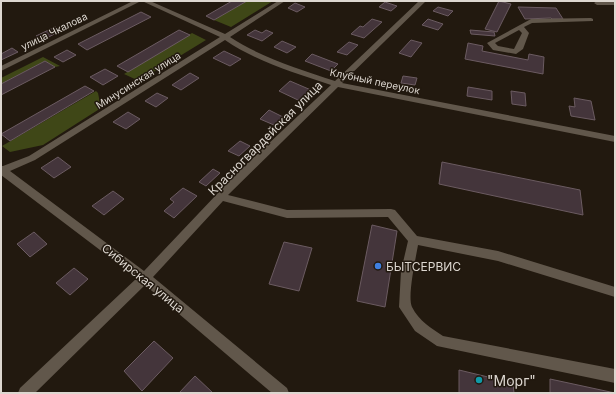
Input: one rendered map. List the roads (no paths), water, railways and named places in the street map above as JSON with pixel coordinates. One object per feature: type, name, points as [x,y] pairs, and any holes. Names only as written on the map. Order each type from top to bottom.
[{"type":"street","name":"улица Чкалова","points":[[1,69],[138,1]]},
{"type":"street","name":"Клубный переулок","points":[[145,1],[226,36],[242,48],[288,68],[336,84],[615,139]]},
{"type":"street","name":"Минусинская улица","points":[[2,170],[32,158],[282,1]]},
{"type":"street","name":"Красногвардейская улица","points":[[25,393],[145,278],[238,178],[423,1]]},
{"type":"street","points":[[597,3],[615,3]]},
{"type":"street","points":[[520,27],[526,34],[522,45],[516,52],[496,48],[491,43],[520,27],[531,21],[591,20]]},
{"type":"street","name":"Сибирская улица","points":[[2,170],[145,278],[282,393]]},
{"type":"street","points":[[222,196],[287,214],[391,213],[414,240],[498,256],[615,292]]},
{"type":"street","points":[[414,240],[407,271],[405,308],[418,327],[442,342],[615,376]]},
{"type":"place","name":"БЫТСЕРВИС","points":[[378,266]]},
{"type":"place","name":"\"Морг\"","points":[[479,380]]}]
